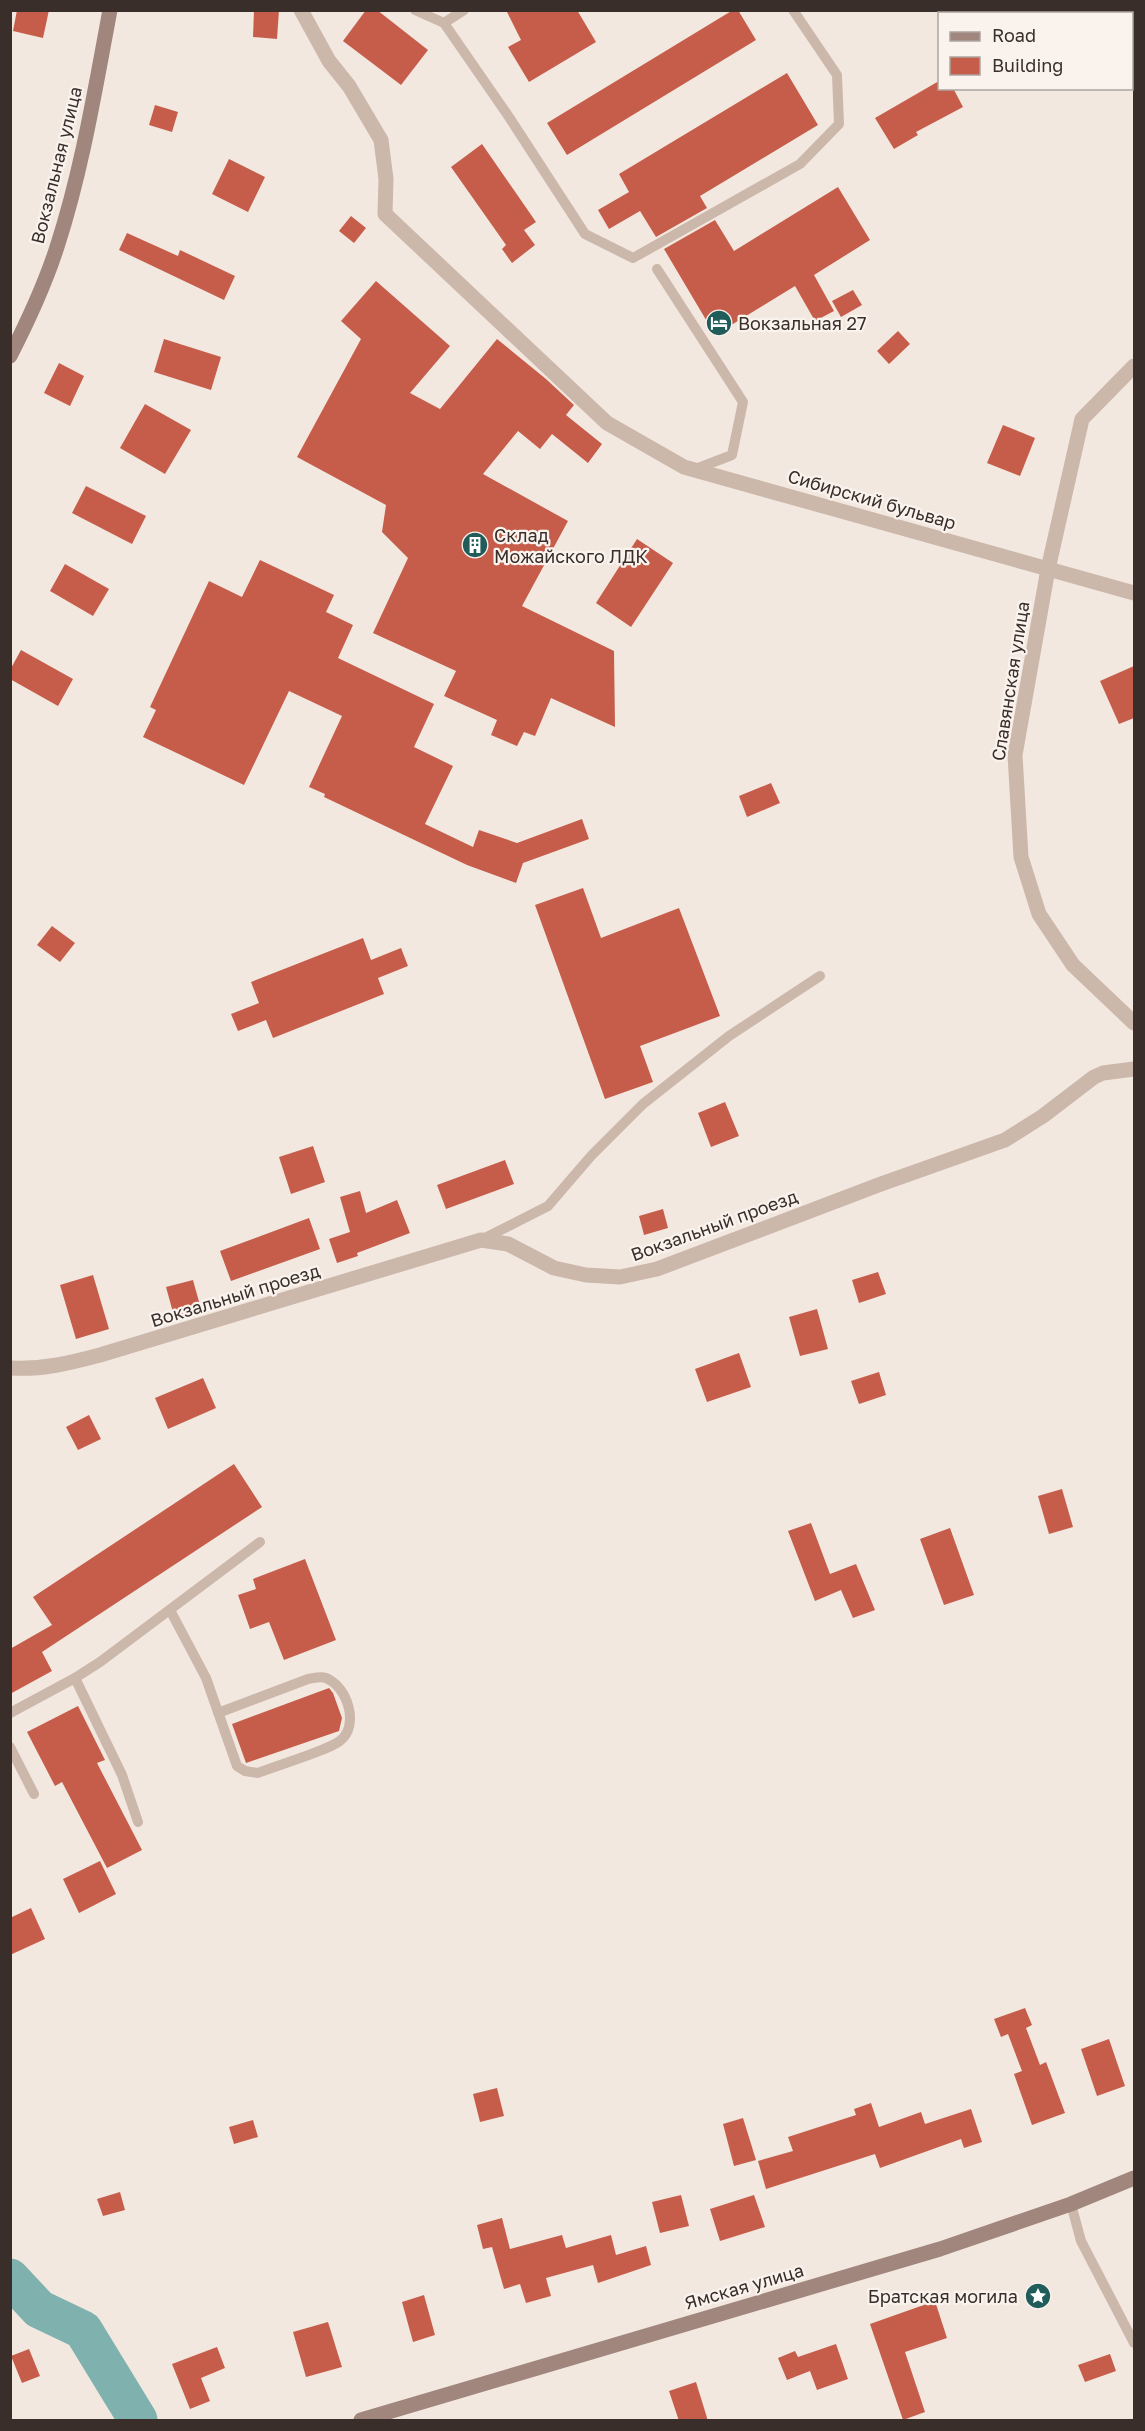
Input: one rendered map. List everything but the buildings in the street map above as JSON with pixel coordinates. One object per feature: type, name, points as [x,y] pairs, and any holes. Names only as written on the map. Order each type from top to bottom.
[{"type":"main road","name":"Вокзальная улица","points":[[10,356],[40,292],[57,249],[68,212],[110,10]]},
{"type":"main road","name":"Ямская улица","points":[[361,2421],[940,2249],[1071,2204],[1134,2178]]},
{"type":"street","name":"Сибирский бульвар","points":[[300,10],[329,62],[349,86],[381,140],[386,178],[385,214],[607,423],[693,470],[1134,592]]},
{"type":"street","name":"Славянская улица","points":[[1134,366],[1082,419],[1048,568],[1015,755],[1021,857],[1039,914],[1073,965],[1134,1023]]},
{"type":"street","name":"Вокзальный проезд","points":[[10,1368],[34,1369],[64,1365],[481,1240],[508,1244],[555,1268],[586,1275],[620,1277],[657,1269],[881,1184],[1005,1140],[1043,1116],[1094,1077],[1103,1073],[1134,1069]]},
{"type":"lane","points":[[415,10],[444,22],[585,234],[633,258],[800,164],[839,124],[837,75],[794,10]]},
{"type":"lane","points":[[444,22],[464,10]]},
{"type":"lane","points":[[657,269],[742,402],[732,455],[693,470]]},
{"type":"lane","points":[[481,1240],[548,1206],[591,1156],[643,1104],[729,1036],[820,976]]},
{"type":"lane","points":[[10,1713],[75,1678],[260,1542]]},
{"type":"lane","points":[[170,1610],[206,1678],[218,1713],[237,1766],[245,1771],[258,1773],[338,1743],[349,1733],[351,1719],[346,1701],[336,1684],[324,1677],[308,1679],[218,1713]]},
{"type":"lane","points":[[75,1678],[122,1774],[138,1822]]},
{"type":"lane","points":[[10,1747],[34,1794]]},
{"type":"lane","points":[[1071,2204],[1082,2241],[1134,2343]]},
{"type":"waterway","points":[[10,2278],[39,2309],[83,2330],[138,2420]]},
{"type":"place","name":"Вокзальная 27","points":[[719,323]]},
{"type":"place","name":"Склад Можайского ЛДК","points":[[475,545]]},
{"type":"place","name":"Братская могила","points":[[1038,2296]]}]
